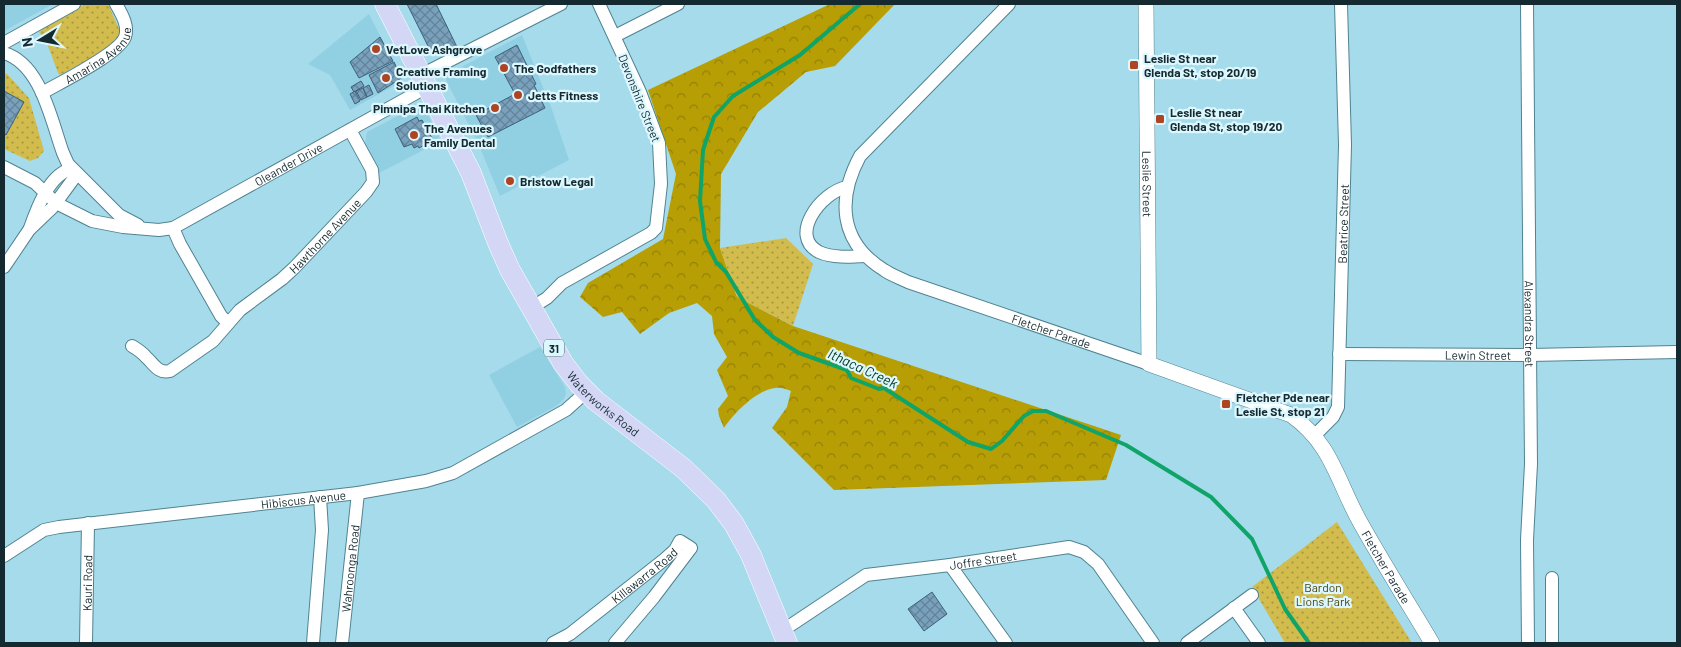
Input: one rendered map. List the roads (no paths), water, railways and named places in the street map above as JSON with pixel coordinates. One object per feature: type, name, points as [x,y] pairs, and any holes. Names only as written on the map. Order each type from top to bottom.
[{"type":"main road","name":"Waterworks Road","points":[[385,4],[471,173],[503,256],[563,363],[586,392],[683,468],[716,500],[734,524],[751,555],[784,637]]},
{"type":"street","points":[[4,43],[74,4]]},
{"type":"street","name":"Amarina Avenue","points":[[42,92],[109,54],[120,44],[126,35],[126,27],[116,4]]},
{"type":"street","name":"Oleander Drive","points":[[46,193],[56,202],[92,221],[116,226],[158,230],[173,228],[350,130],[424,81],[561,4]]},
{"type":"street","name":"Devonshire Street","points":[[531,308],[547,298],[562,283],[651,233],[656,228],[661,184],[659,143],[640,92],[599,4]]},
{"type":"street","points":[[615,36],[678,4]]},
{"type":"street","name":"Fletcher Parade","points":[[1009,4],[860,156],[847,187],[845,210],[854,241],[865,256],[884,271],[908,282],[1292,415],[1315,435],[1330,457],[1366,534],[1432,643]]},
{"type":"street","name":"Leslie Street","points":[[1146,4],[1149,364]]},
{"type":"street","name":"Beatrice Street","points":[[1315,435],[1333,417],[1338,407],[1344,146],[1341,4]]},
{"type":"street","name":"Alexandra Street","points":[[1527,4],[1532,464],[1527,540],[1528,643]]},
{"type":"street","points":[[4,53],[25,65],[36,79],[63,153],[75,171]]},
{"type":"street","name":"Hawthorne Avenue","points":[[132,346],[145,355],[158,370],[166,372],[213,341],[240,310],[294,268],[373,182],[372,170],[350,130]]},
{"type":"street","points":[[4,166],[30,180],[46,193]]},
{"type":"street","points":[[30,230],[39,204],[59,174],[75,171]]},
{"type":"street","points":[[4,267],[30,230],[56,202],[75,171]]},
{"type":"street","name":"Oleander Drive","points":[[75,171],[119,215],[145,228]]},
{"type":"street","points":[[847,187],[838,189],[828,195],[817,205],[810,216],[807,227],[808,239],[812,247],[819,252],[848,257],[865,256]]},
{"type":"street","points":[[173,228],[180,244],[221,316],[228,323]]},
{"type":"street","name":"Lewin Street","points":[[1339,354],[1530,355],[1677,352]]},
{"type":"street","name":"Hibiscus Avenue","points":[[4,556],[44,530],[88,523],[358,493],[426,481],[453,473],[560,413],[586,392]]},
{"type":"street","name":"Wahroonga Road","points":[[342,643],[358,493]]},
{"type":"street","points":[[313,643],[322,530],[320,497]]},
{"type":"street","name":"Kauri Road","points":[[86,643],[88,523]]},
{"type":"street","name":"Killawarra Road","points":[[553,643],[573,638],[673,552],[680,541],[690,548],[668,580],[615,643]]},
{"type":"street","name":"Joffre Street","points":[[784,637],[866,575],[950,565],[1069,547],[1084,552],[1098,564],[1153,643]]},
{"type":"street","points":[[950,565],[1006,643]]},
{"type":"street","points":[[647,573],[658,572],[668,580]]},
{"type":"street","points":[[1552,578],[1552,643]]},
{"type":"street","points":[[1187,643],[1252,595]]},
{"type":"street","points":[[1234,608],[1259,643]]},
{"type":"waterway","name":"Ithaca Creek","points":[[860,4],[800,55],[733,96],[714,117],[703,150],[700,201],[705,239],[716,262],[726,272],[755,320],[773,337],[799,353],[847,370],[851,378],[879,389],[884,388],[968,442],[991,449],[1002,441],[1024,416],[1033,411],[1046,411],[1126,445],[1211,497],[1252,539],[1285,609],[1309,643]]},
{"type":"place","name":"VetLove Ashgrove","points":[[376,49]]},
{"type":"place","name":"Leslie St near Glenda St, stop 20/19","points":[[1134,65]]},
{"type":"place","name":"The Godfathers","points":[[504,68]]},
{"type":"place","name":"Creative Framing Solutions","points":[[386,78]]},
{"type":"place","name":"Jetts Fitness","points":[[518,95]]},
{"type":"place","name":"Pimnipa Thai Kitchen","points":[[495,108]]},
{"type":"place","name":"Leslie St near Glenda St, stop 19/20","points":[[1160,119]]},
{"type":"place","name":"The Avenues Family Dental","points":[[414,135]]},
{"type":"place","name":"Bristow Legal","points":[[510,181]]},
{"type":"place","name":"Fletcher Pde near Leslie St, stop 21","points":[[1226,404]]},
{"type":"park label","name":"Bardon Lions Park","points":[[1323,594]]}]
